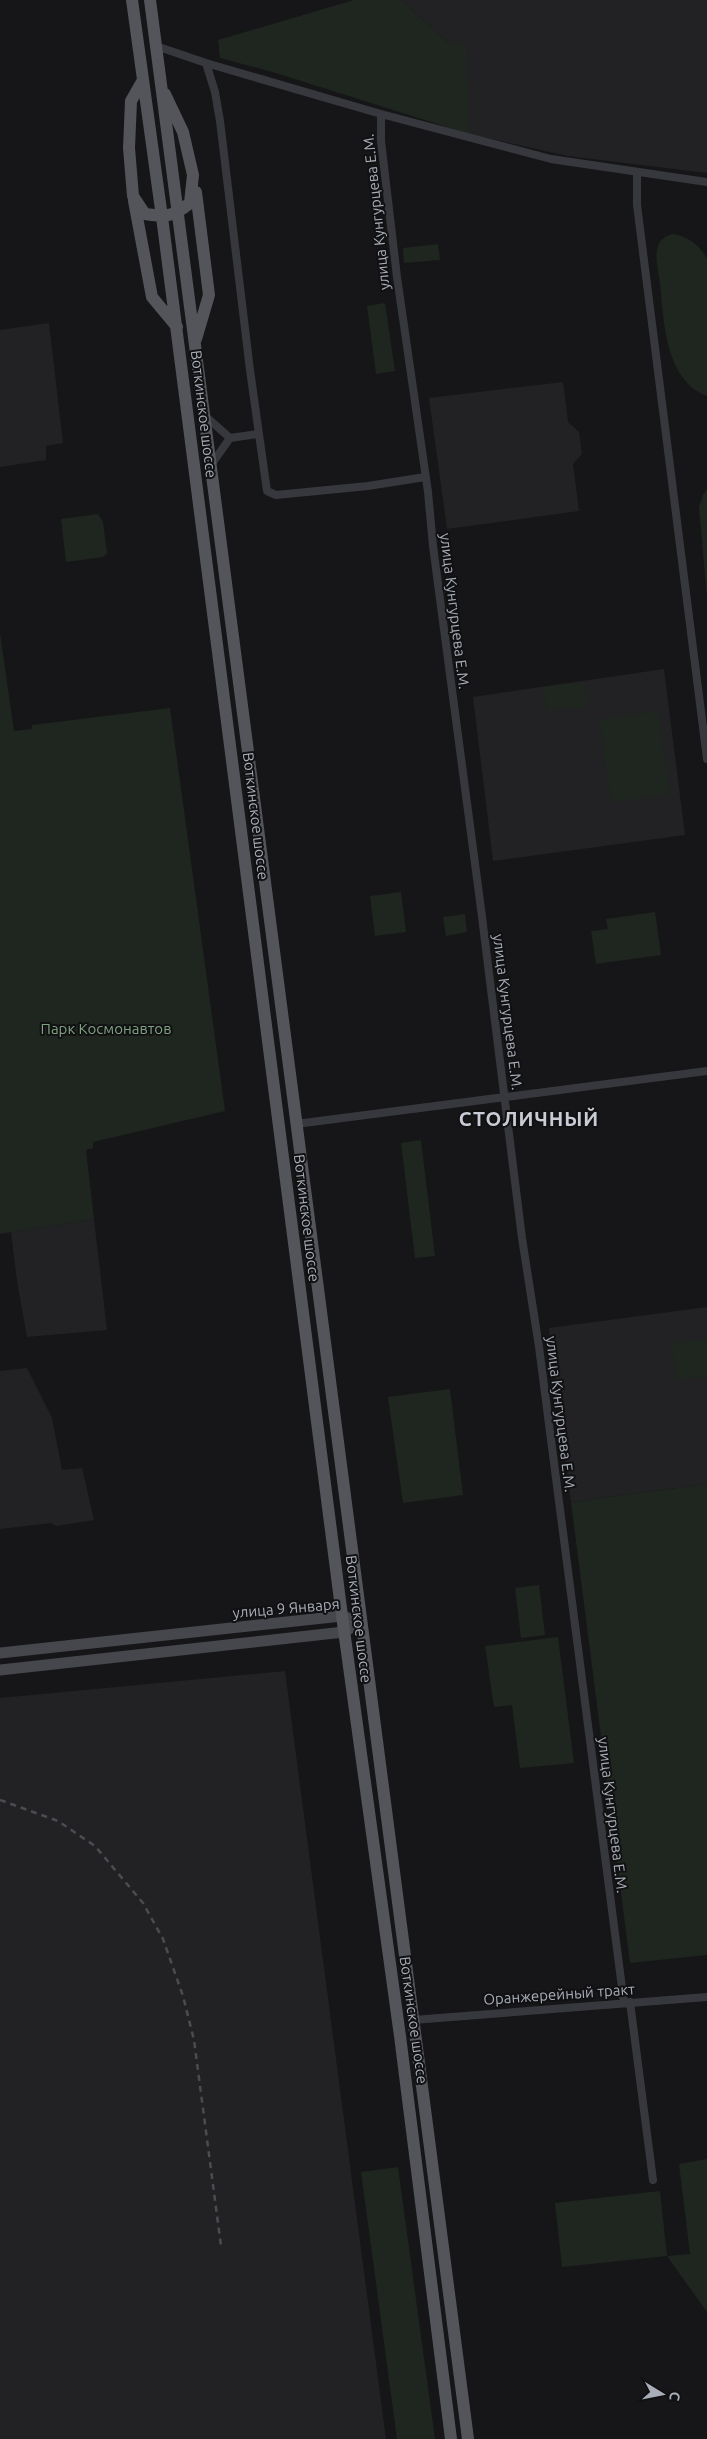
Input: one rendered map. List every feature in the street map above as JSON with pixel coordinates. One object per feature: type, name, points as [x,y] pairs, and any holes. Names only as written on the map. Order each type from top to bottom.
[{"type":"main road","name":"Воткинское шоссе","points":[[132,0],[177,327],[344,1632],[404,2063],[452,2439]]},
{"type":"main road","name":"Воткинское шоссе","points":[[150,0],[468,2439]]},
{"type":"main road","points":[[143,80],[131,101],[129,148],[133,196],[152,296],[177,327]]},
{"type":"main road","points":[[160,83],[183,132],[193,175],[209,295],[194,344]]},
{"type":"main road","points":[[133,196],[145,214],[162,217],[177,214],[190,203],[193,175]]},
{"type":"main road","name":"улица 9 Января","points":[[0,1653],[342,1616],[360,1622]]},
{"type":"main road","name":"улица 9 Января","points":[[0,1670],[344,1632],[360,1622]]},
{"type":"street","points":[[156,46],[206,63],[381,114],[551,159],[707,182]]},
{"type":"street","points":[[206,63],[215,92],[220,121],[258,434],[267,491],[276,495],[368,486],[425,477]]},
{"type":"street","name":"улица Кунгурцева Е.М.","points":[[381,114],[381,141],[399,290],[505,1097],[627,2003],[653,2180]]},
{"type":"street","points":[[637,172],[637,205],[707,759]]},
{"type":"street","points":[[204,414],[230,438]]},
{"type":"street","points":[[210,465],[230,438],[258,434]]},
{"type":"street","points":[[296,1124],[707,1071]]},
{"type":"street","name":"Оранжерейный тракт","points":[[413,2020],[707,1997]]},
{"type":"shaded area","points":[[401,0],[707,0],[707,173],[568,156],[469,134],[450,44]]},
{"type":"shaded area","points":[[49,323],[63,443],[46,446],[46,460],[0,467],[0,330]]},
{"type":"shaded area","points":[[563,382],[568,422],[579,432],[582,454],[573,464],[579,511],[447,529],[429,398]]},
{"type":"shaded area","points":[[664,669],[685,835],[493,861],[473,697]]},
{"type":"shaded area","points":[[94,1219],[107,1330],[27,1337],[11,1232]]},
{"type":"shaded area","points":[[707,1307],[707,1484],[571,1502],[549,1328]]},
{"type":"shaded area","points":[[27,1368],[52,1418],[62,1470],[82,1468],[94,1520],[56,1526],[51,1523],[0,1529],[0,1371]]},
{"type":"shaded area","points":[[285,1671],[386,2439],[0,2439],[0,1698]]},
{"type":"green space","points":[[354,0],[401,0],[450,44],[466,42],[469,134],[276,73],[220,58],[218,40]]},
{"type":"green space","points":[[672,234],[692,242],[707,258],[707,396],[693,388],[682,377],[669,348],[656,255],[660,241]]},
{"type":"green space","points":[[438,244],[440,260],[404,263],[403,248]]},
{"type":"green space","points":[[385,303],[395,371],[376,374],[367,306]]},
{"type":"green space","points":[[707,489],[707,598],[699,507]]},
{"type":"green space","points":[[98,514],[103,522],[107,553],[103,557],[66,562],[61,519]]},
{"type":"green space","name":"Парк Космонавтов","points":[[0,633],[14,731],[32,729],[32,725],[170,708],[225,1111],[93,1142],[93,1148],[86,1150],[94,1219],[0,1234]]},
{"type":"green space","points":[[584,682],[587,706],[547,711],[544,687]]},
{"type":"green space","points":[[658,711],[670,794],[611,802],[599,719]]},
{"type":"green space","points":[[401,892],[406,932],[375,936],[370,896]]},
{"type":"green space","points":[[655,912],[661,955],[596,964],[591,931],[608,929],[606,919]]},
{"type":"green space","points":[[465,914],[467,932],[446,936],[443,917]]},
{"type":"green space","points":[[421,1140],[435,1256],[415,1258],[401,1143]]},
{"type":"green space","points":[[707,1339],[707,1377],[676,1380],[672,1343]]},
{"type":"green space","points":[[450,1389],[463,1495],[403,1503],[388,1397]]},
{"type":"green space","points":[[707,1484],[707,1955],[630,1963],[571,1502]]},
{"type":"green space","points":[[539,1585],[545,1635],[521,1638],[515,1588]]},
{"type":"green space","points":[[558,1637],[574,1763],[520,1768],[512,1705],[494,1707],[485,1646]]},
{"type":"green space","points":[[707,2159],[707,2312],[667,2256],[690,2254],[679,2164]]},
{"type":"green space","points":[[398,2167],[435,2439],[397,2439],[361,2172]]},
{"type":"green space","points":[[660,2191],[667,2256],[562,2267],[555,2203]]},
{"type":"railway","points":[[0,1800],[58,1821],[95,1846],[143,1903],[163,1939],[183,1996],[194,2040],[221,2246]]},
{"type":"district","name":"СТОЛИЧНЫЙ","points":[[529,1118]]}]
